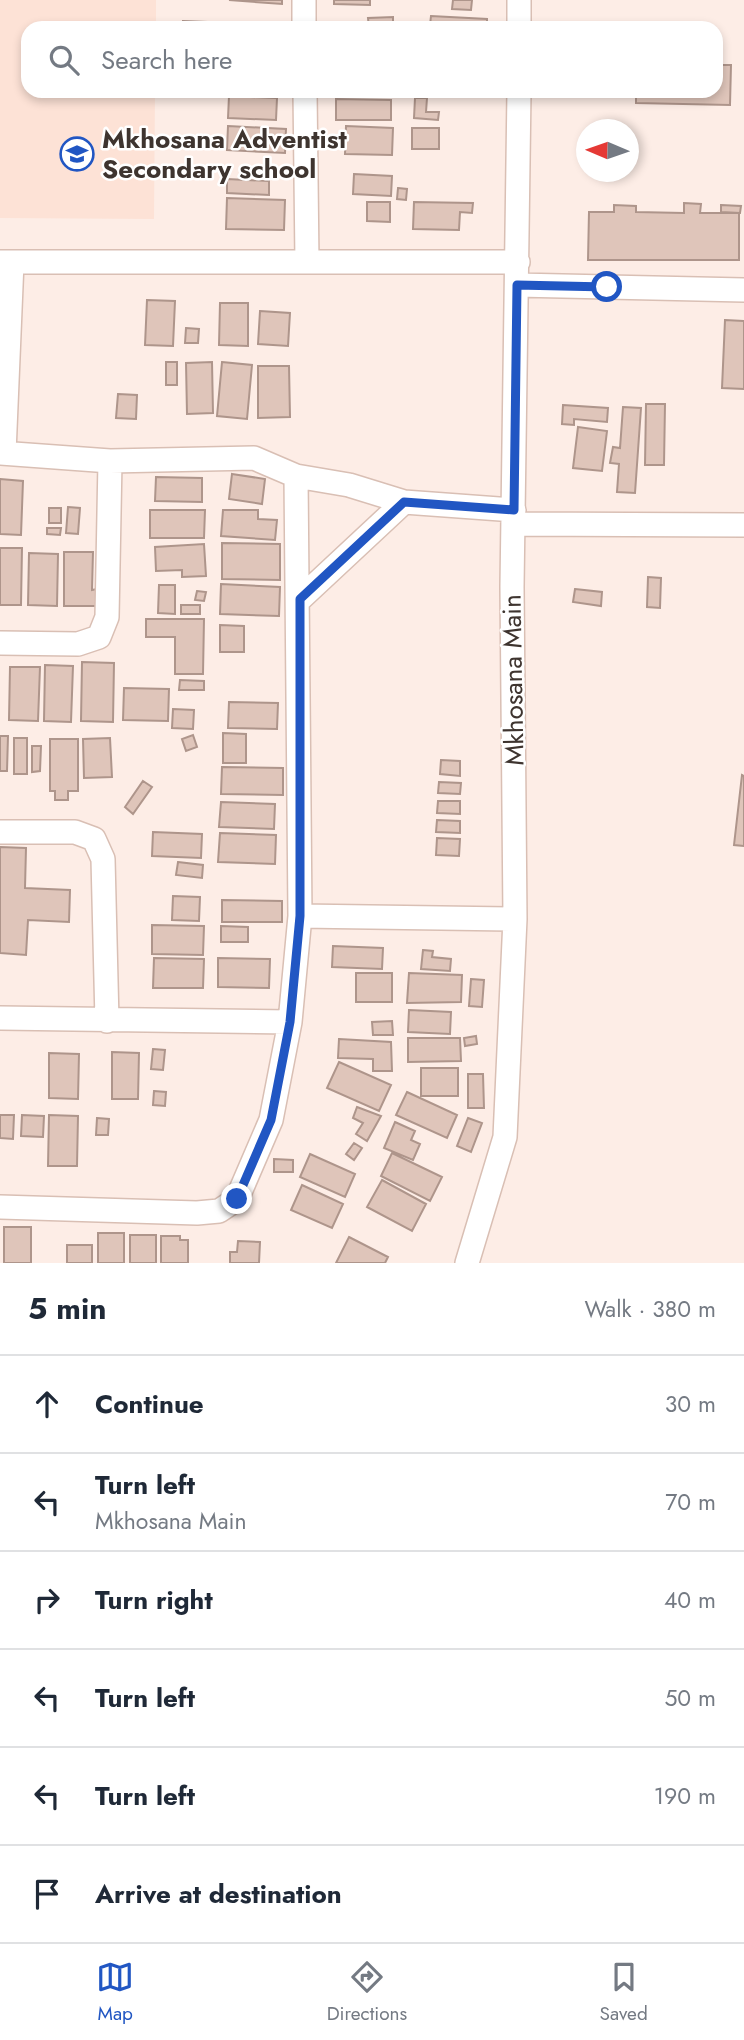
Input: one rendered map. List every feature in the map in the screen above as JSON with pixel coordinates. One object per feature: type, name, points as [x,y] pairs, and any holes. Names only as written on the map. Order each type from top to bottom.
[{"type":"street","points":[[304,0],[304,21]]},
{"type":"street","points":[[519,0],[519,21]]},
{"type":"street","points":[[305,98],[307,262]]},
{"type":"street","name":"Mkhosana Main","points":[[467,1263],[505,1137],[515,919],[512,587],[519,98]]},
{"type":"street","points":[[518,262],[6,262],[2,453],[110,461],[254,458],[296,477],[349,485],[404,502],[514,517],[744,525]]},
{"type":"street","points":[[517,285],[744,290]]},
{"type":"street","points":[[0,643],[78,644],[99,637],[107,617],[110,461]]},
{"type":"street","points":[[0,1207],[165,1213],[219,1211],[237,1199],[271,1120],[290,1022],[300,916],[300,599],[296,477]]},
{"type":"street","points":[[300,599],[404,502]]},
{"type":"street","points":[[0,832],[75,832],[94,839],[103,859],[107,1021]]},
{"type":"street","points":[[300,916],[515,919]]},
{"type":"street","points":[[0,1018],[290,1022]]},
{"type":"shaded area","name":"Mkhosana Adventist Secondary school","points":[[0,0],[156,0],[156,21],[21,21],[21,98],[155,98],[154,219],[0,218]]},
{"type":"building","points":[[229,0],[282,0],[282,4]]},
{"type":"building","points":[[334,0],[370,0],[370,5],[334,4]]},
{"type":"building","points":[[453,0],[472,0],[471,10],[452,9]]},
{"type":"building","points":[[431,16],[487,19],[487,21],[430,21]]},
{"type":"building","points":[[393,17],[393,21],[368,21],[368,18]]},
{"type":"building","points":[[723,65],[731,65],[730,105],[636,103],[636,98],[723,98]]},
{"type":"building","points":[[229,98],[277,98],[276,120],[228,118]]},
{"type":"building","points":[[415,98],[427,98],[426,112],[439,112],[438,120],[414,118]]},
{"type":"building","points":[[336,99],[391,100],[391,120],[336,120]]},
{"type":"building","points":[[228,126],[286,129],[285,153],[227,150]]},
{"type":"building","points":[[346,126],[393,128],[392,155],[345,154]]},
{"type":"building","points":[[412,128],[439,128],[439,149],[412,149]]},
{"type":"building","points":[[354,174],[392,176],[391,196],[353,194]]},
{"type":"building","points":[[227,179],[269,181],[269,195],[227,193]]},
{"type":"building","points":[[398,188],[407,189],[406,200],[397,199]]},
{"type":"building","points":[[227,198],[285,200],[284,230],[226,229]]},
{"type":"building","points":[[367,202],[390,202],[390,222],[367,221]]},
{"type":"building","points":[[414,202],[473,203],[472,213],[460,212],[459,230],[413,229]]},
{"type":"building","points":[[684,203],[701,204],[700,213],[739,213],[739,260],[588,260],[589,212],[614,212],[614,205],[636,206],[636,212],[684,213]]},
{"type":"building","points":[[721,205],[741,206],[740,213],[721,212]]},
{"type":"building","points":[[147,300],[175,301],[173,346],[145,345]]},
{"type":"building","points":[[220,303],[248,303],[248,346],[219,345]]},
{"type":"building","points":[[260,311],[290,313],[288,346],[258,344]]},
{"type":"building","points":[[725,320],[744,321],[744,389],[722,388]]},
{"type":"building","points":[[186,328],[199,329],[198,343],[185,343]]},
{"type":"building","points":[[166,362],[177,362],[177,385],[166,385]]},
{"type":"building","points":[[212,362],[213,413],[187,414],[186,363]]},
{"type":"building","points":[[222,362],[252,365],[247,419],[217,416]]},
{"type":"building","points":[[258,366],[289,366],[290,417],[258,418]]},
{"type":"building","points":[[118,394],[137,395],[136,419],[116,418]]},
{"type":"building","points":[[646,404],[665,404],[664,465],[645,465]]},
{"type":"building","points":[[563,405],[608,408],[607,422],[574,419],[574,425],[562,424]]},
{"type":"building","points":[[623,407],[641,408],[635,493],[617,492],[619,464],[610,463],[613,447],[620,448]]},
{"type":"building","points":[[578,427],[607,431],[602,471],[573,468]]},
{"type":"building","points":[[232,474],[265,479],[262,504],[229,499]]},
{"type":"building","points":[[156,477],[202,478],[202,502],[155,501]]},
{"type":"building","points":[[0,479],[23,481],[21,535],[0,534]]},
{"type":"building","points":[[68,507],[80,508],[78,534],[66,533]]},
{"type":"building","points":[[49,508],[61,508],[61,523],[49,523]]},
{"type":"building","points":[[150,510],[205,510],[204,538],[150,538]]},
{"type":"building","points":[[223,510],[258,510],[258,519],[277,520],[275,540],[221,536]]},
{"type":"building","points":[[47,528],[61,528],[60,535],[47,534]]},
{"type":"building","points":[[222,543],[280,544],[280,580],[222,579]]},
{"type":"building","points":[[204,544],[206,576],[182,577],[182,570],[156,571],[155,547]]},
{"type":"building","points":[[0,548],[22,548],[21,605],[0,605]]},
{"type":"building","points":[[64,552],[93,552],[92,590],[97,589],[97,606],[64,606]]},
{"type":"building","points":[[29,553],[58,554],[57,606],[28,605]]},
{"type":"building","points":[[648,577],[661,578],[660,608],[647,607]]},
{"type":"building","points":[[221,584],[280,587],[279,616],[220,614]]},
{"type":"building","points":[[159,585],[175,585],[175,614],[158,613]]},
{"type":"building","points":[[575,589],[602,592],[601,606],[573,602]]},
{"type":"building","points":[[197,591],[206,592],[204,601],[195,600]]},
{"type":"building","points":[[181,605],[200,605],[200,614],[181,614]]},
{"type":"building","points":[[146,619],[204,619],[203,674],[175,674],[175,637],[146,637]]},
{"type":"building","points":[[220,625],[244,626],[244,652],[220,652]]},
{"type":"building","points":[[82,662],[114,663],[113,722],[81,721]]},
{"type":"building","points":[[45,665],[73,666],[71,722],[44,721]]},
{"type":"building","points":[[10,667],[40,667],[38,721],[9,720]]},
{"type":"building","points":[[180,680],[204,681],[204,690],[179,690]]},
{"type":"building","points":[[124,688],[169,689],[168,721],[123,720]]},
{"type":"building","points":[[229,702],[278,703],[277,729],[228,728]]},
{"type":"building","points":[[173,709],[194,710],[193,729],[172,728]]},
{"type":"building","points":[[223,733],[246,734],[246,763],[223,763]]},
{"type":"building","points":[[193,735],[197,747],[186,751],[182,739]]},
{"type":"building","points":[[0,736],[8,736],[7,771],[0,771]]},
{"type":"building","points":[[14,738],[27,738],[27,774],[14,774]]},
{"type":"building","points":[[110,738],[112,777],[84,778],[83,739]]},
{"type":"building","points":[[50,739],[78,739],[78,791],[68,791],[68,800],[55,800],[55,791],[50,791]]},
{"type":"building","points":[[32,746],[41,746],[40,771],[32,772]]},
{"type":"building","points":[[441,760],[460,761],[460,776],[440,774]]},
{"type":"building","points":[[222,767],[283,768],[283,795],[221,794]]},
{"type":"building","points":[[742,775],[744,776],[744,846],[734,845]]},
{"type":"building","points":[[143,781],[152,787],[133,814],[125,807]]},
{"type":"building","points":[[439,782],[461,783],[460,794],[438,793]]},
{"type":"building","points":[[438,801],[460,801],[460,814],[437,813]]},
{"type":"building","points":[[221,802],[275,804],[274,829],[219,827]]},
{"type":"building","points":[[437,820],[460,821],[460,833],[436,832]]},
{"type":"building","points":[[153,832],[202,834],[201,858],[152,856]]},
{"type":"building","points":[[220,833],[276,835],[275,864],[218,862]]},
{"type":"building","points":[[437,838],[460,839],[459,856],[436,855]]},
{"type":"building","points":[[0,847],[26,848],[25,888],[70,890],[69,922],[28,920],[26,955],[0,953]]},
{"type":"building","points":[[178,862],[203,865],[202,878],[176,875]]},
{"type":"building","points":[[173,896],[200,897],[199,921],[172,920]]},
{"type":"building","points":[[222,900],[282,901],[282,922],[222,922]]},
{"type":"building","points":[[152,925],[204,926],[203,955],[152,954]]},
{"type":"building","points":[[221,926],[248,927],[248,942],[221,942]]},
{"type":"building","points":[[333,946],[383,948],[382,969],[332,967]]},
{"type":"building","points":[[423,950],[433,951],[432,957],[451,959],[450,971],[421,969]]},
{"type":"building","points":[[154,958],[204,959],[203,988],[153,988]]},
{"type":"building","points":[[218,958],[270,959],[269,988],[218,987]]},
{"type":"building","points":[[356,973],[392,973],[392,1002],[356,1002]]},
{"type":"building","points":[[409,973],[462,975],[461,1002],[407,1003]]},
{"type":"building","points":[[471,979],[484,980],[482,1007],[469,1006]]},
{"type":"building","points":[[409,1010],[451,1012],[450,1034],[408,1032]]},
{"type":"building","points":[[392,1021],[393,1035],[373,1035],[372,1022]]},
{"type":"building","points":[[476,1036],[477,1044],[465,1046],[464,1038]]},
{"type":"building","points":[[408,1038],[460,1038],[461,1061],[408,1062]]},
{"type":"building","points":[[339,1039],[391,1042],[392,1071],[373,1071],[373,1059],[338,1058]]},
{"type":"building","points":[[153,1049],[165,1050],[163,1070],[151,1069]]},
{"type":"building","points":[[112,1052],[139,1053],[138,1099],[112,1099]]},
{"type":"building","points":[[49,1053],[79,1054],[78,1099],[49,1098]]},
{"type":"building","points":[[339,1062],[391,1085],[379,1111],[327,1088]]},
{"type":"building","points":[[421,1068],[458,1068],[458,1096],[421,1096]]},
{"type":"building","points":[[468,1074],[483,1074],[484,1108],[468,1108]]},
{"type":"building","points":[[154,1091],[166,1092],[165,1106],[153,1105]]},
{"type":"building","points":[[407,1092],[457,1115],[447,1138],[396,1115]]},
{"type":"building","points":[[357,1107],[381,1116],[367,1141],[356,1134],[363,1123],[353,1118]]},
{"type":"building","points":[[0,1115],[14,1115],[13,1139],[0,1138]]},
{"type":"building","points":[[22,1115],[44,1116],[43,1137],[21,1136]]},
{"type":"building","points":[[49,1115],[78,1116],[77,1166],[48,1166]]},
{"type":"building","points":[[97,1118],[109,1119],[108,1135],[96,1135]]},
{"type":"building","points":[[468,1118],[482,1123],[471,1152],[457,1146]]},
{"type":"building","points":[[395,1122],[415,1131],[411,1140],[420,1144],[413,1160],[384,1148]]},
{"type":"building","points":[[354,1143],[362,1148],[354,1160],[346,1154]]},
{"type":"building","points":[[392,1153],[442,1177],[430,1201],[381,1176]]},
{"type":"building","points":[[310,1154],[355,1174],[345,1197],[300,1177]]},
{"type":"building","points":[[274,1159],[293,1160],[293,1172],[274,1172]]},
{"type":"building","points":[[382,1180],[426,1204],[412,1231],[367,1207]]},
{"type":"building","points":[[302,1185],[343,1204],[332,1228],[291,1210]]},
{"type":"building","points":[[4,1227],[31,1227],[31,1263],[4,1263]]},
{"type":"building","points":[[98,1233],[124,1233],[124,1263],[98,1263]]},
{"type":"building","points":[[130,1235],[156,1235],[156,1263],[130,1263]]},
{"type":"building","points":[[161,1236],[180,1236],[180,1240],[188,1240],[188,1263],[161,1263]]},
{"type":"building","points":[[349,1237],[388,1257],[385,1263],[336,1263]]},
{"type":"building","points":[[238,1241],[260,1242],[259,1263],[230,1263],[230,1252],[237,1252]]},
{"type":"building","points":[[67,1245],[92,1245],[92,1263],[67,1263]]},
{"type":"place","name":"Mkhosana Adventist Secondary school","points":[[77,154]]},
{"type":"route","points":[[237,1199],[271,1120],[290,1022],[300,916],[300,599],[404,502],[514,510],[517,285],[607,287]]}]
